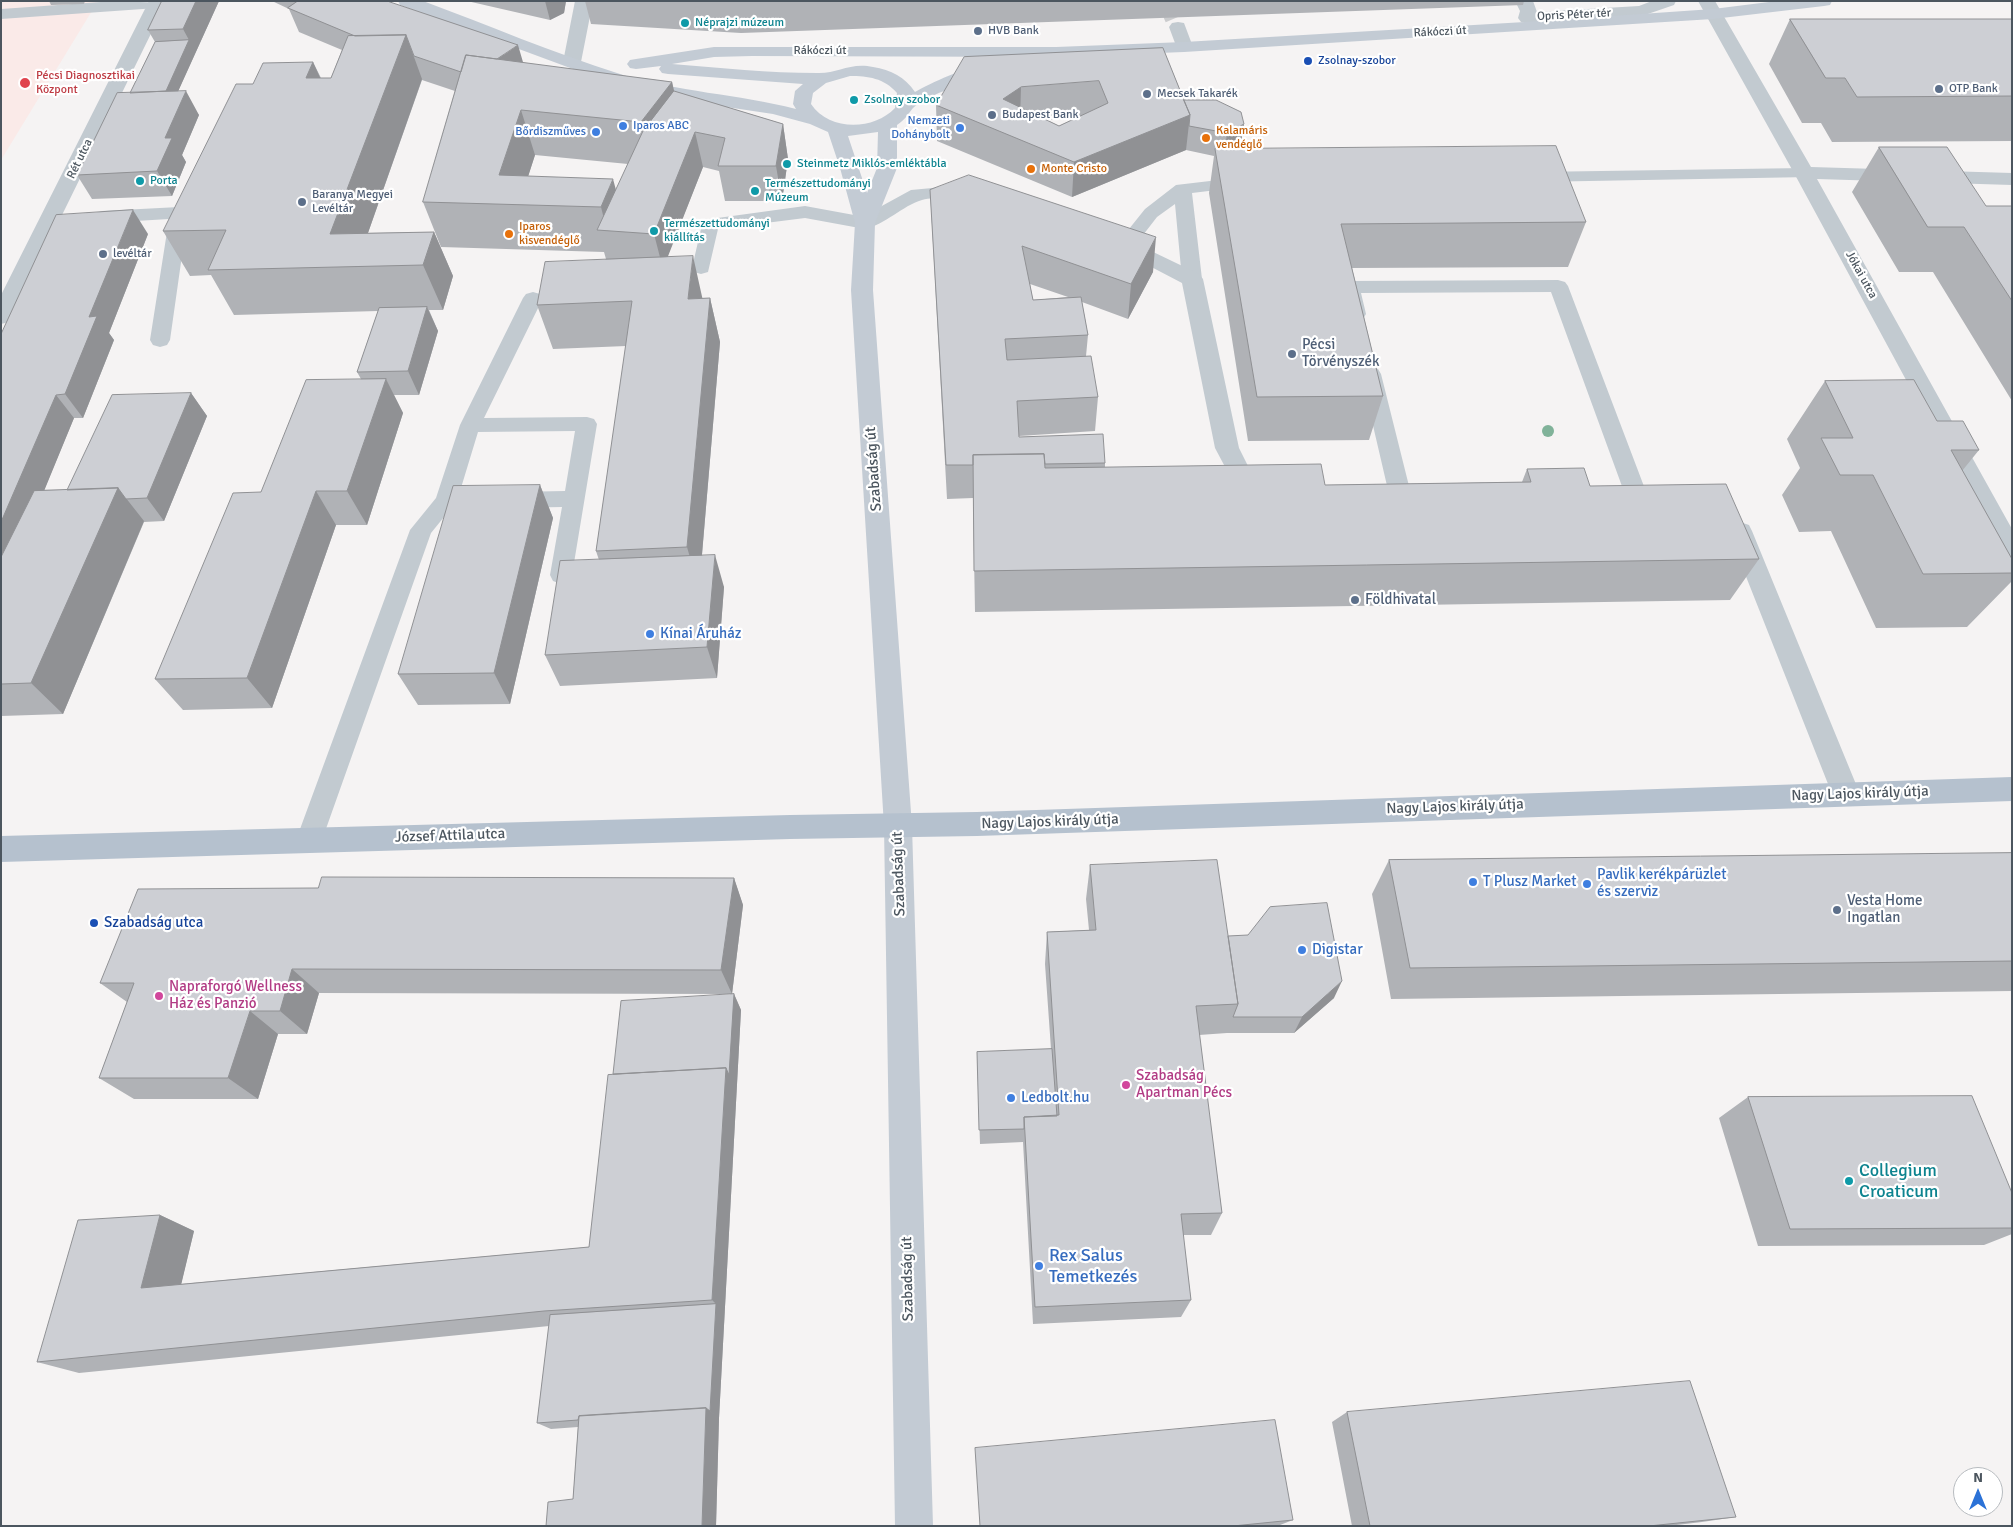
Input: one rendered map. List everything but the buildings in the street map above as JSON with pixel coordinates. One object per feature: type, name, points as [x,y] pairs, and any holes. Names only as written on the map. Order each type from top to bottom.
[{"type":"main road","name":"Nagy Lajos király útja","points":[[898,826],[2012,790]]},
{"type":"main road","name":"József Attila utca","points":[[1,849],[790,827],[898,826]]},
{"type":"street","name":"Rákóczi út","points":[[406,1],[614,78],[673,93],[774,109],[811,119]]},
{"type":"street","points":[[572,62],[584,1]]},
{"type":"street","name":"Opris Péter tér","points":[[1524,1],[1529,12],[1527,18],[1642,11],[1668,1]]},
{"type":"street","name":"Rákóczi út","points":[[636,64],[714,52],[1056,52],[1184,47],[1516,28],[1709,8],[1824,1]]},
{"type":"street","name":"Rét utca","points":[[4,308],[50,220],[157,2]]},
{"type":"street","name":"Jókai utca","points":[[1709,8],[1804,173],[2012,552]]},
{"type":"street","points":[[1178,27],[1184,47]]},
{"type":"street","name":"Rákóczi út","points":[[880,74],[1006,52]]},
{"type":"street","name":"Rákóczi út","points":[[906,104],[950,80],[1056,52]]},
{"type":"street","name":"Rákóczi út","points":[[572,62],[636,64],[732,75],[819,79]]},
{"type":"street","points":[[849,71],[880,74],[901,85],[906,92],[906,104],[900,114],[888,122],[864,129],[836,129],[811,119],[802,107],[802,98],[809,86],[819,79],[849,71]]},
{"type":"street","name":"Szabadság út","points":[[865,223],[887,168],[888,122]]},
{"type":"street","name":"Szabadság út","points":[[836,129],[850,168],[865,223],[862,290],[898,826],[914,1526]]},
{"type":"street","points":[[1804,173],[2012,179]]},
{"type":"street","points":[[865,223],[918,194],[943,193],[981,198]]},
{"type":"street","points":[[1117,241],[1192,279],[1227,448],[1240,474],[1263,486],[1282,487]]},
{"type":"street","points":[[1730,506],[1846,794]]},
{"type":"lane","points":[[2,11],[157,2]]},
{"type":"lane","points":[[1513,177],[1804,173]]},
{"type":"lane","points":[[1117,241],[1182,188],[1225,182],[1264,181]]},
{"type":"lane","points":[[1182,188],[1192,279]]},
{"type":"lane","points":[[701,268],[710,224],[804,212],[865,223]]},
{"type":"lane","points":[[50,220],[179,213],[160,340]]},
{"type":"lane","points":[[1399,490],[1350,287],[1558,286],[1634,489]]},
{"type":"lane","points":[[309,840],[421,530],[455,501],[470,426],[534,298]]},
{"type":"lane","points":[[470,426],[588,424],[561,575]]},
{"type":"lane","points":[[495,500],[574,499]]},
{"type":"shaded area","name":"Pécsi Diagnosztikai Központ","points":[[1,1],[98,1],[1,160]]},
{"type":"tunnel","points":[[1167,1],[1178,27]]},
{"type":"place","name":"Néprajzi múzeum","points":[[685,23]]},
{"type":"place","name":"HVB Bank","points":[[978,31]]},
{"type":"place","name":"Zsolnay-szobor","points":[[1308,61]]},
{"type":"place","name":"Pécsi Diagnosztikai Központ","points":[[25,83]]},
{"type":"place","name":"OTP Bank","points":[[1939,89]]},
{"type":"place","name":"Mecsek Takarék","points":[[1147,94]]},
{"type":"place","name":"Zsolnay szobor","points":[[854,100]]},
{"type":"place","name":"Budapest Bank","points":[[992,115]]},
{"type":"place","name":"Iparos ABC","points":[[623,126]]},
{"type":"place","name":"Nemzeti Dohánybolt","points":[[960,128]]},
{"type":"place","name":"Bőrdiszműves","points":[[596,132]]},
{"type":"place","name":"Kalamáris vendéglő","points":[[1206,138]]},
{"type":"place","name":"Steinmetz Miklós-emléktábla","points":[[787,164]]},
{"type":"place","name":"Monte Cristo","points":[[1031,169]]},
{"type":"place","name":"Porta","points":[[140,181]]},
{"type":"place","name":"Természettudományi Múzeum","points":[[755,191]]},
{"type":"place","name":"Baranya Megyei Levéltár","points":[[302,202]]},
{"type":"place","name":"Természettudományi kiállítás","points":[[654,231]]},
{"type":"place","name":"Iparos kisvendéglő","points":[[509,234]]},
{"type":"place","name":"levéltár","points":[[103,254]]},
{"type":"place","name":"Pécsi Törvényszék","points":[[1292,354]]},
{"type":"place","name":"Földhivatal","points":[[1355,600]]},
{"type":"place","name":"Kínai Áruház","points":[[650,634]]},
{"type":"place","name":"T Plusz Market","points":[[1473,882]]},
{"type":"place","name":"Pavlik kerékpárüzlet és szerviz","points":[[1587,884]]},
{"type":"place","name":"Vesta Home Ingatlan","points":[[1837,910]]},
{"type":"place","name":"Szabadság utca","points":[[94,923]]},
{"type":"place","name":"Digistar","points":[[1302,950]]},
{"type":"place","name":"Napraforgó Wellness Ház és Panzió","points":[[159,996]]},
{"type":"place","name":"Szabadság Apartman Pécs","points":[[1126,1085]]},
{"type":"place","name":"Ledbolt.hu","points":[[1011,1098]]},
{"type":"place","name":"Collegium Croaticum","points":[[1849,1181]]},
{"type":"place","name":"Rex Salus Temetkezés","points":[[1039,1266]]}]
